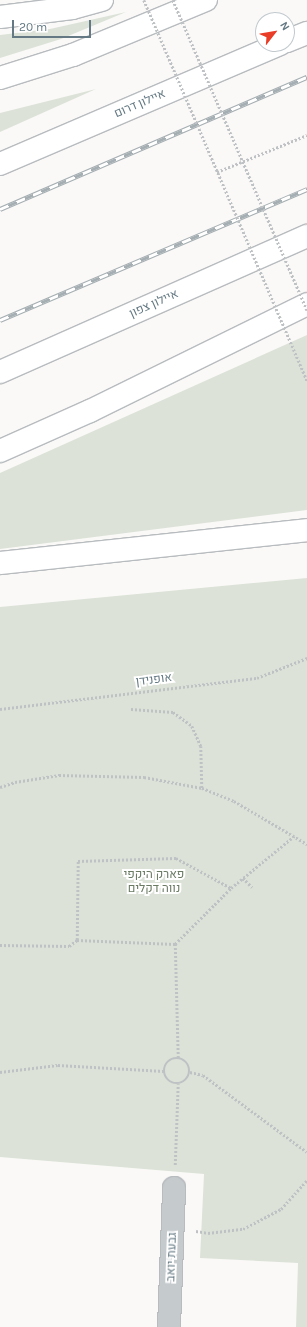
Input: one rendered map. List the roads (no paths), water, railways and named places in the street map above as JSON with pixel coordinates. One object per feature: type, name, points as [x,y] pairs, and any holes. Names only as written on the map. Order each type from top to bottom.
[{"type":"highway","points":[[0,16],[64,9],[102,0]]},
{"type":"highway","points":[[0,78],[73,55],[206,0]]},
{"type":"highway","points":[[295,37],[307,32]]},
{"type":"highway","name":"איילון דרום","points":[[0,164],[261,52]]},
{"type":"highway","name":"איילון צפון","points":[[0,372],[307,236]]},
{"type":"highway","points":[[0,451],[90,411],[307,304]]},
{"type":"highway","points":[[0,563],[307,530]]},
{"type":"highway","points":[[241,536],[307,541]]},
{"type":"street","name":"גבעת יואב","points":[[169,1327],[174,1188]]},
{"type":"railway","points":[[0,209],[307,77]]},
{"type":"railway","points":[[0,320],[307,189]]},
{"type":"park label","name":"פארק היקפי נווה דקלים","points":[[154,882]]}]
